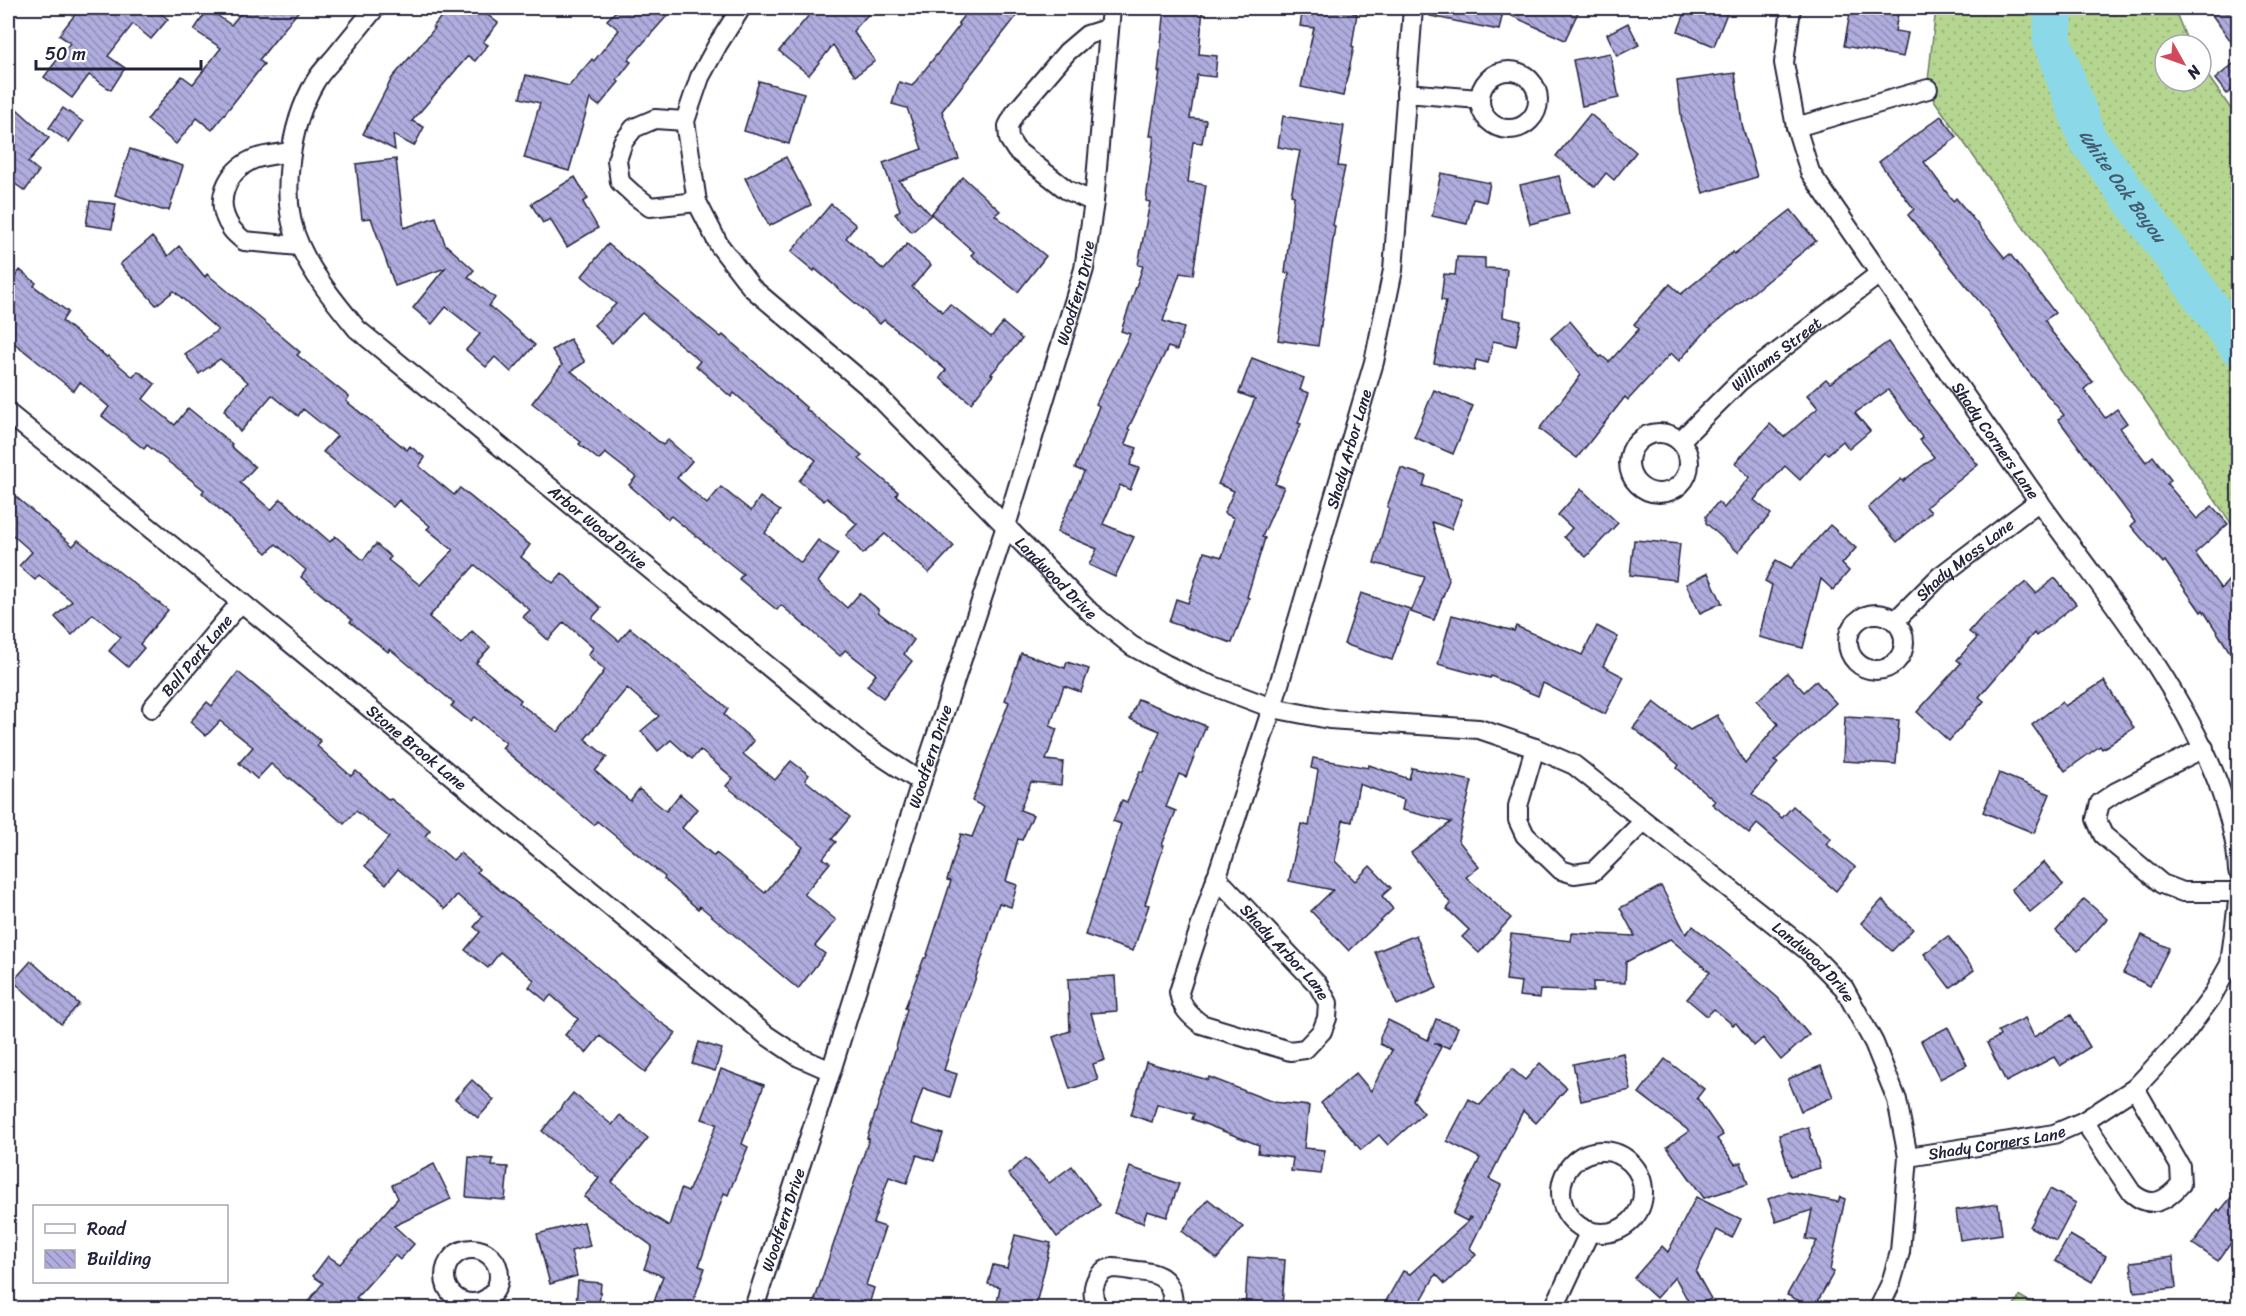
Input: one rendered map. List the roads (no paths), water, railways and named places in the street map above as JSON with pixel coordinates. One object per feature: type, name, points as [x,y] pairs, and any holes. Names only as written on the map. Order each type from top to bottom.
[{"type":"street","name":"Arbor Wood Drive","points":[[373,8],[315,81],[300,112],[291,152],[289,199],[293,228],[299,246],[326,291],[357,329],[862,744],[921,782]]},
{"type":"street","name":"Landwood Drive","points":[[741,8],[700,77],[685,121],[697,202],[719,245],[752,288],[871,389],[1090,612],[1132,646],[1200,681],[1272,708],[1329,719],[1479,729],[1535,748],[1574,765],[1808,951],[1844,988],[1874,1043],[1898,1100],[1908,1157],[1900,1252],[1891,1283],[1879,1308]]},
{"type":"street","name":"Woodfern Drive","points":[[754,1308],[921,782],[1006,526],[1084,269],[1094,202],[1111,8]]},
{"type":"street","name":"Shady Arbor Lane","points":[[1216,877],[1318,985],[1328,1003],[1327,1018],[1322,1031],[1305,1049],[1290,1051],[1201,1024],[1191,1017],[1181,1004],[1179,992],[1216,877],[1272,708],[1374,362],[1393,270],[1413,8]]},
{"type":"street","name":"Shady Corners Lane","points":[[1791,8],[1784,63],[1796,127],[1810,172],[2039,501],[2152,657],[2204,748],[2227,809],[2237,848],[2238,871]]},
{"type":"street","points":[[1094,202],[1067,190],[1016,150],[1009,140],[1008,126],[1015,113],[1067,52],[1087,34],[1109,28]]},
{"type":"street","points":[[1796,127],[1928,89]]},
{"type":"street","points":[[1406,93],[1479,99]]},
{"type":"street","points":[[685,121],[655,119],[634,128],[623,142],[617,160],[620,182],[650,207],[697,202]]},
{"type":"street","points":[[291,152],[254,159],[235,172],[223,189],[223,208],[231,228],[244,241],[299,246]]},
{"type":"street","name":"Williams Street","points":[[1680,441],[1740,381],[1879,274]]},
{"type":"street","name":"Stone Brook Lane","points":[[8,413],[766,1035],[799,1057],[831,1071]]},
{"type":"street","name":"Shady Moss Lane","points":[[1895,621],[1939,577],[2039,501]]},
{"type":"street","name":"Ball Park Lane","points":[[153,708],[241,602]]},
{"type":"street","points":[[1535,748],[1518,806],[1518,820],[1525,835],[1561,870],[1574,874],[1594,871],[1644,821]]},
{"type":"street","points":[[2204,748],[2116,792],[2100,803],[2096,819],[2103,835],[2162,884],[2183,892],[2238,892]]},
{"type":"street","name":"Shady Corners Lane","points":[[1908,1157],[2054,1134],[2084,1121],[2135,1088],[2180,1040],[2211,998],[2230,964],[2238,902]]},
{"type":"street","name":"Shady Corners Lane","points":[[2084,1121],[2132,1193],[2141,1200],[2155,1203],[2170,1197],[2181,1184],[2180,1166],[2135,1088]]},
{"type":"street","points":[[1604,1151],[1617,1154],[1637,1171],[1642,1184],[1642,1198],[1638,1211],[1629,1222],[1617,1230],[1604,1233],[1590,1231],[1578,1226],[1563,1205],[1561,1192],[1563,1179],[1569,1167],[1585,1155],[1604,1151]]},
{"type":"street","points":[[1554,1308],[1590,1231]]},
{"type":"street","points":[[1099,1308],[1094,1302],[1093,1290],[1100,1274],[1112,1268],[1154,1272],[1166,1280],[1173,1294],[1173,1308]]},
{"type":"waterway","name":"White Oak Bayou","points":[[2054,8],[2052,41],[2087,138],[2238,346]]}]
